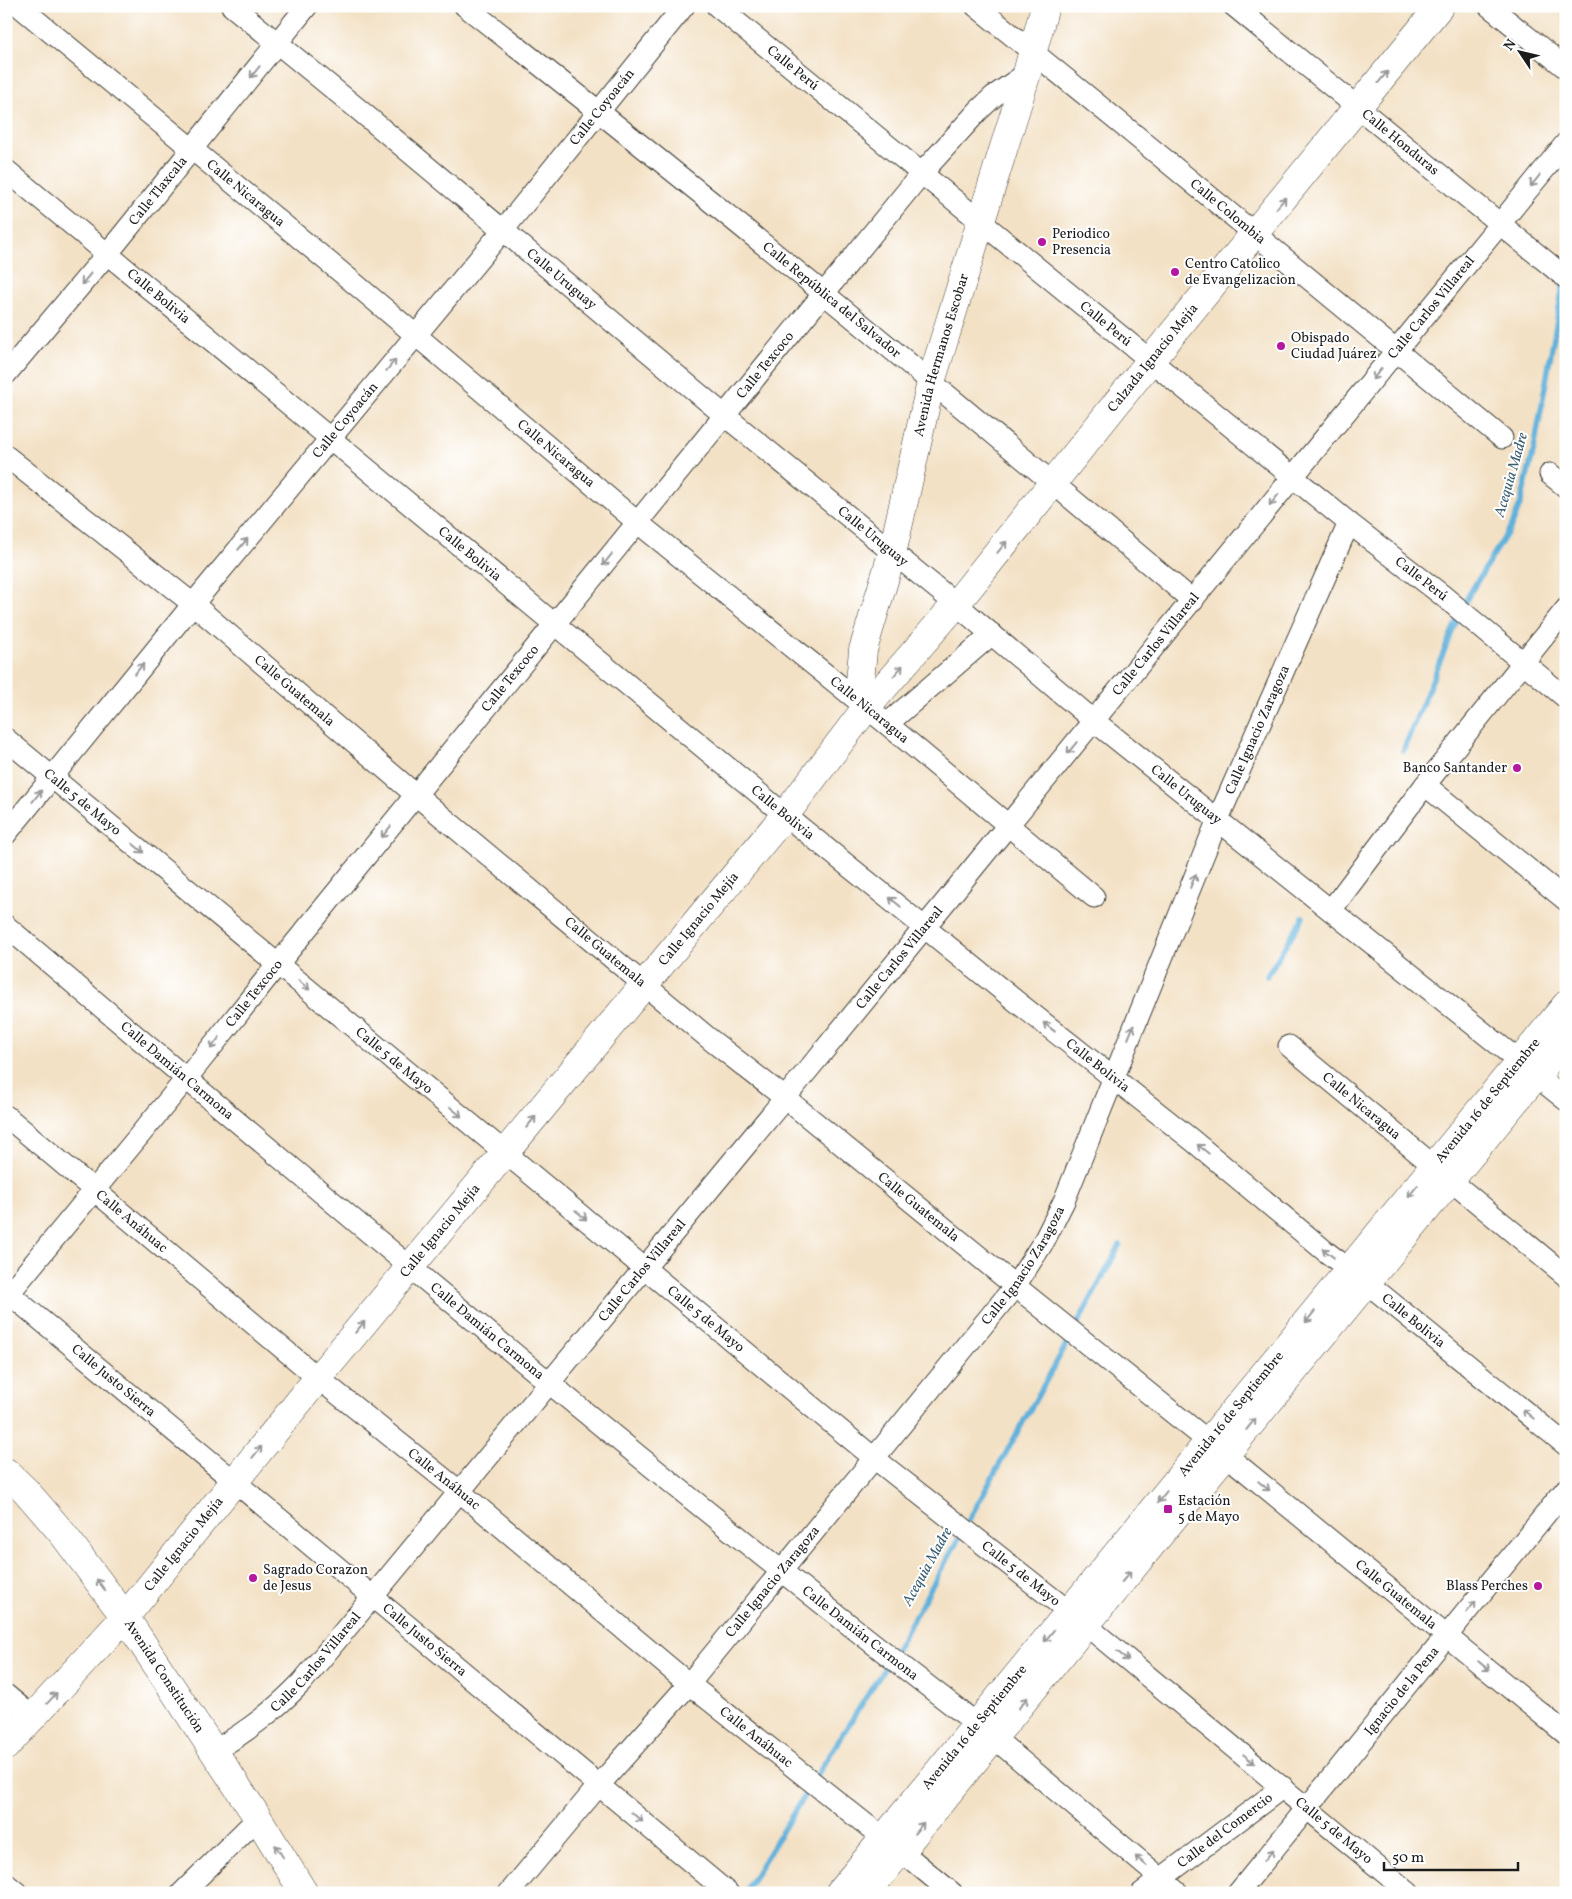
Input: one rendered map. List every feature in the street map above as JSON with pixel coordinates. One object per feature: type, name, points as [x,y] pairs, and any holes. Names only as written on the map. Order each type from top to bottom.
[{"type":"main road","name":"Calzada Ignacio Mejía","points":[[876,716],[956,604],[1151,360],[1256,234],[1440,6]]},
{"type":"main road","name":"Avenida Hermanos Escobar","points":[[876,716],[860,681],[864,650],[892,552],[930,382],[1047,10]]},
{"type":"main road","name":"Calle Ignacio Mejía","points":[[6,1746],[34,1718],[125,1617],[233,1481],[785,815],[876,716]]},
{"type":"main road","name":"Avenida 16 de Septiembre","points":[[839,1893],[892,1844],[1358,1276],[1527,1068],[1566,1005]]},
{"type":"main road","name":"Avenida 16 de Septiembre","points":[[1527,1068],[1566,1039]]},
{"type":"main road","name":"Avenida Constitución","points":[[6,1472],[63,1534],[125,1617],[258,1818],[304,1893]]},
{"type":"main road","name":"Avenida 16 de Septiembre","points":[[866,1893],[892,1844]]},
{"type":"street","name":"Calle Nicaragua","points":[[19,6],[638,522],[1009,825],[1094,898]]},
{"type":"street","name":"Calle Uruguay","points":[[232,6],[504,229],[724,415],[956,604],[1094,721],[1566,1100]]},
{"type":"street","name":"Calle Tlaxcala","points":[[6,374],[108,253],[307,6]]},
{"type":"street","name":"Calle República del Salvador","points":[[465,6],[599,111],[823,294],[1054,483],[1193,601]]},
{"type":"street","name":"Calle Coyoacán","points":[[6,834],[193,604],[504,229],[684,6]]},
{"type":"street","name":"Calle Perú","points":[[717,6],[1349,523],[1485,630],[1566,698]]},
{"type":"street","name":"Calle Colombia","points":[[976,6],[1029,63],[1256,234],[1502,438]]},
{"type":"street","name":"Calle Honduras","points":[[1234,6],[1566,278]]},
{"type":"street","points":[[1490,6],[1566,68]]},
{"type":"street","name":"Calle Texcoco","points":[[7,1294],[186,1079],[921,174],[978,111],[1029,63]]},
{"type":"street","name":"Calle Carlos Villareal","points":[[214,1751],[253,1727],[278,1707],[302,1682],[373,1598],[459,1491],[645,1269],[1193,601],[1566,143]]},
{"type":"street","name":"Calle Bolivia","points":[[6,170],[785,815],[1113,1077],[1566,1445]]},
{"type":"street","name":"Calle Guatemala","points":[[6,456],[193,604],[416,795],[646,984],[712,1041],[1217,1448],[1566,1734]]},
{"type":"street","name":"Calle Ignacio Zaragoza","points":[[509,1893],[599,1785],[689,1684],[782,1572],[1014,1286],[1044,1241],[1064,1201],[1218,819],[1349,523]]},
{"type":"street","points":[[1320,901],[1425,784],[1566,609]]},
{"type":"street","points":[[876,716],[992,634]]},
{"type":"street","name":"Calle 5 de Mayo","points":[[6,739],[874,1458],[1077,1619],[1283,1787],[1409,1893]]},
{"type":"street","points":[[1425,784],[1566,900]]},
{"type":"street","name":"Calle Damián Carmona","points":[[6,926],[410,1268],[782,1572],[985,1731],[1178,1893]]},
{"type":"street","name":"Calle Nicaragua","points":[[1289,1046],[1566,1276]]},
{"type":"street","name":"Calle Anáhuac","points":[[6,1116],[318,1378],[459,1491],[689,1684],[952,1893]]},
{"type":"street","name":"Calle Justo Sierra","points":[[7,1294],[728,1893]]},
{"type":"street","name":"Ignacio de la Pena","points":[[1238,1893],[1566,1490]]},
{"type":"street","points":[[6,1696],[34,1718]]},
{"type":"street","name":"Calle del Comercio","points":[[1142,1893],[1283,1787]]},
{"type":"street","points":[[182,1893],[258,1818]]},
{"type":"street","points":[[6,1884],[16,1893]]},
{"type":"waterway","name":"Acequia Madre","points":[[1463,606],[1512,525],[1521,502],[1534,449],[1564,280]]},
{"type":"waterway","name":"Acequia Madre","points":[[1403,751],[1459,615]]},
{"type":"waterway","name":"Acequia Madre","points":[[1267,976],[1303,917]]},
{"type":"waterway","name":"Acequia Madre","points":[[1075,1328],[1120,1245]]},
{"type":"waterway","name":"Acequia Madre","points":[[966,1525],[1071,1336]]},
{"type":"waterway","name":"Acequia Madre","points":[[894,1653],[962,1533]]},
{"type":"waterway","name":"Acequia Madre","points":[[815,1778],[889,1661]]},
{"type":"waterway","name":"Acequia Madre","points":[[744,1893],[810,1786]]},
{"type":"place","name":"Periodico Presencia","points":[[1042,242]]},
{"type":"place","name":"Centro Catolico de Evangelizacion","points":[[1175,272]]},
{"type":"place","name":"Obispado Ciudad Juárez","points":[[1281,346]]},
{"type":"place","name":"Banco Santander","points":[[1517,768]]},
{"type":"place","name":"Estación 5 de Mayo","points":[[1168,1509]]},
{"type":"place","name":"Sagrado Corazon de Jesus","points":[[253,1578]]},
{"type":"place","name":"Blass Perches","points":[[1538,1586]]}]
